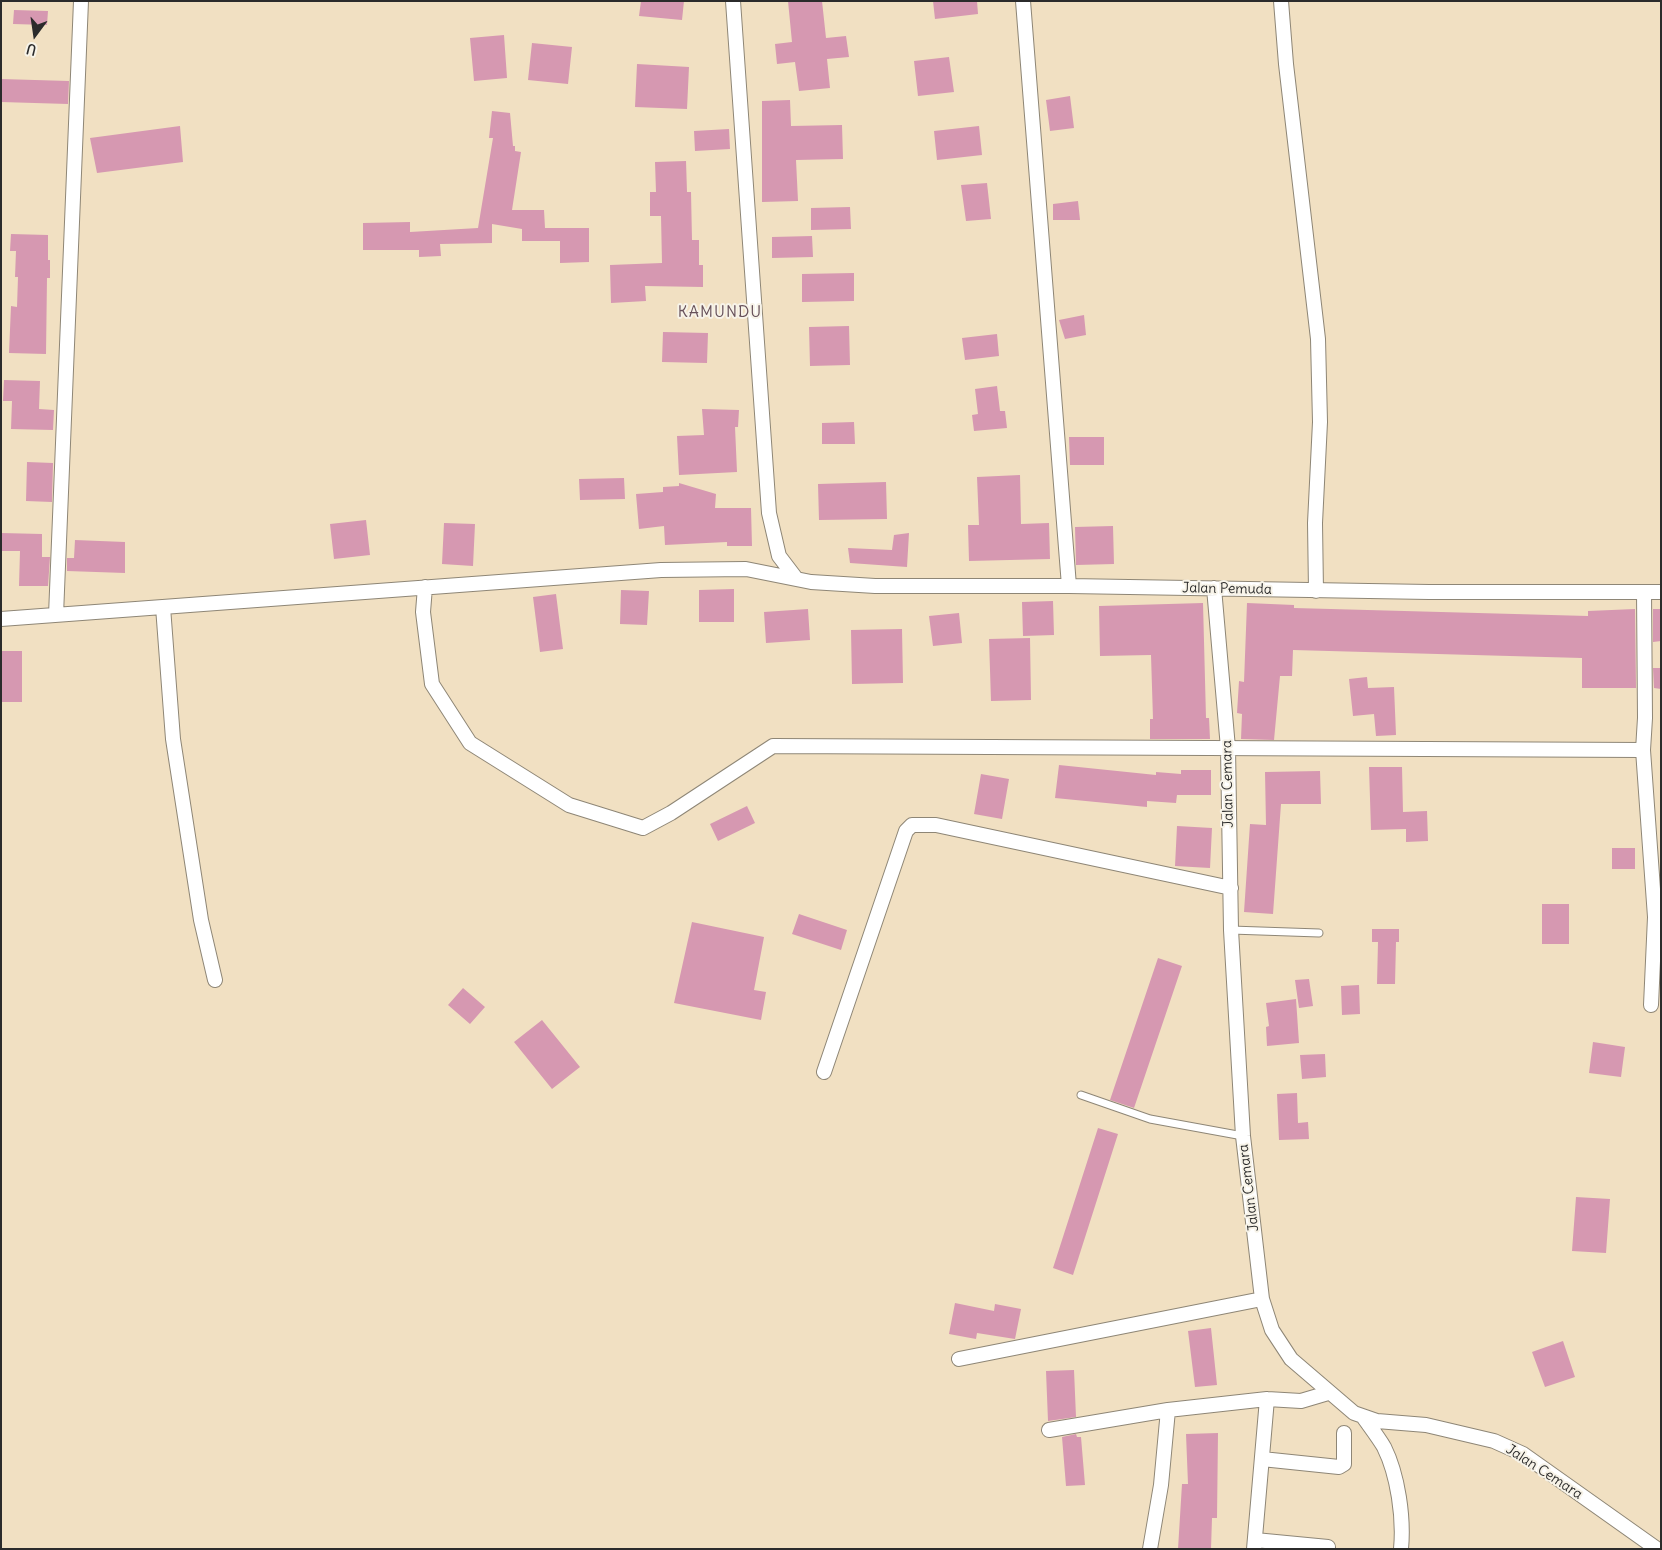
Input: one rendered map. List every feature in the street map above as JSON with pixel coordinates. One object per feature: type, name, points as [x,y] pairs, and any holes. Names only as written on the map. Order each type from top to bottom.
[{"type":"street","points":[[56,615],[81,1]]},
{"type":"street","points":[[733,1],[769,513],[779,556],[795,577]]},
{"type":"street","points":[[1023,1],[1069,586]]},
{"type":"street","points":[[1281,1],[1286,64],[1318,339],[1320,422],[1315,523],[1316,591]]},
{"type":"street","name":"Jalan Pemuda","points":[[1,619],[661,570],[731,568],[795,577],[820,583],[875,586],[1069,586],[1316,591],[1661,592]]},
{"type":"street","points":[[425,587],[423,612],[432,684],[470,743],[569,805],[643,828],[671,813],[773,746],[1642,750]]},
{"type":"street","name":"Jalan Cemara","points":[[1214,588],[1228,748],[1231,930],[1243,1136],[1262,1299],[1272,1330],[1291,1359],[1343,1406],[1364,1418],[1426,1424],[1494,1441],[1523,1454],[1656,1549]]},
{"type":"street","points":[[1644,592],[1645,718],[1642,750],[1655,917],[1651,1005]]},
{"type":"street","points":[[163,607],[173,739],[201,920],[214,980]]},
{"type":"street","points":[[824,1072],[906,831],[912,825],[936,825],[1231,888]]},
{"type":"street","points":[[958,1358],[1262,1299]]},
{"type":"street","points":[[1048,1430],[1168,1410],[1267,1399],[1301,1401],[1328,1393]]},
{"type":"street","points":[[1267,1399],[1254,1544],[1328,1547]]},
{"type":"street","points":[[1150,1549],[1160,1485],[1168,1410]]},
{"type":"street","points":[[1364,1418],[1384,1448],[1398,1491],[1403,1525],[1401,1549]]},
{"type":"street","points":[[1262,1459],[1339,1467],[1344,1464],[1345,1459],[1344,1433]]},
{"type":"lane","points":[[1231,930],[1319,933]]},
{"type":"lane","points":[[1081,1095],[1150,1119],[1243,1136]]},
{"type":"building","points":[[641,1],[684,1],[682,20],[639,16]]},
{"type":"building","points":[[788,1],[822,1],[826,38],[846,36],[849,57],[827,59],[830,88],[799,91],[795,62],[777,64],[775,44],[792,42]]},
{"type":"building","points":[[933,1],[977,1],[978,14],[935,19]]},
{"type":"building","points":[[14,10],[48,11],[47,25],[13,24]]},
{"type":"building","points":[[504,35],[507,78],[474,81],[470,38]]},
{"type":"building","points":[[532,43],[572,47],[568,84],[528,80]]},
{"type":"building","points":[[949,57],[954,92],[918,96],[914,61]]},
{"type":"building","points":[[637,64],[689,67],[687,109],[635,107]]},
{"type":"building","points":[[1,79],[69,81],[68,104],[1,102]]},
{"type":"building","points":[[1070,96],[1074,128],[1050,131],[1046,100]]},
{"type":"building","points":[[790,100],[791,126],[842,125],[843,159],[796,160],[798,201],[762,202],[762,101]]},
{"type":"building","points":[[492,111],[510,113],[513,146],[515,146],[515,151],[521,152],[512,210],[544,210],[545,228],[589,228],[589,262],[560,263],[560,241],[522,241],[522,229],[492,224],[492,243],[440,244],[441,256],[419,257],[419,250],[363,250],[363,223],[410,222],[410,232],[478,228],[493,138],[489,138]]},
{"type":"building","points":[[180,126],[183,162],[97,173],[90,138]]},
{"type":"building","points":[[979,126],[982,155],[937,160],[934,131]]},
{"type":"building","points":[[729,129],[730,149],[695,151],[694,131]]},
{"type":"building","points":[[686,161],[687,192],[691,192],[692,240],[699,240],[699,265],[703,265],[703,287],[645,286],[646,301],[611,303],[610,265],[662,263],[661,216],[650,216],[650,192],[656,192],[655,162]]},
{"type":"building","points":[[987,183],[991,219],[966,221],[961,185]]},
{"type":"building","points":[[1078,201],[1080,220],[1053,220],[1053,204]]},
{"type":"building","points":[[850,207],[851,229],[811,230],[811,208]]},
{"type":"building","points":[[11,234],[48,235],[50,278],[47,278],[46,354],[9,353],[11,306],[17,307],[18,277],[15,277],[16,251],[10,251]]},
{"type":"building","points":[[812,236],[813,257],[772,258],[772,237]]},
{"type":"building","points":[[854,273],[854,301],[802,302],[802,274]]},
{"type":"building","points":[[1084,315],[1086,335],[1065,339],[1059,320]]},
{"type":"building","points":[[849,326],[850,365],[810,366],[809,327]]},
{"type":"building","points":[[663,332],[708,333],[707,363],[662,362]]},
{"type":"building","points":[[997,334],[999,356],[965,360],[962,338]]},
{"type":"building","points":[[4,380],[40,381],[39,409],[54,410],[53,430],[11,429],[12,401],[3,401]]},
{"type":"building","points":[[997,386],[1000,411],[1005,411],[1007,428],[974,431],[972,415],[978,414],[975,389]]},
{"type":"building","points":[[702,409],[739,410],[738,427],[735,427],[737,472],[679,475],[677,436],[704,435]]},
{"type":"building","points":[[854,422],[855,444],[822,444],[822,423]]},
{"type":"building","points":[[1069,437],[1104,437],[1104,465],[1070,465]]},
{"type":"building","points":[[27,462],[53,463],[52,502],[26,501]]},
{"type":"building","points":[[1020,475],[1021,524],[1049,523],[1050,559],[969,561],[968,525],[979,525],[977,477]]},
{"type":"building","points":[[624,478],[625,499],[580,500],[579,479]]},
{"type":"building","points":[[886,482],[887,519],[819,520],[818,484]]},
{"type":"building","points":[[679,483],[716,494],[715,508],[751,508],[752,546],[727,546],[727,542],[665,545],[664,526],[639,529],[636,494],[663,492],[663,487],[679,486]]},
{"type":"building","points":[[366,520],[370,555],[334,559],[330,524]]},
{"type":"building","points":[[444,523],[475,524],[473,566],[442,564]]},
{"type":"building","points":[[1113,526],[1114,564],[1076,565],[1075,527]]},
{"type":"building","points":[[1,533],[42,534],[42,557],[50,557],[48,586],[19,586],[20,551],[1,551]]},
{"type":"building","points":[[909,533],[907,567],[850,563],[848,548],[892,550],[894,535]]},
{"type":"building","points":[[75,540],[125,542],[125,573],[67,571],[67,558],[74,558]]},
{"type":"building","points":[[734,589],[734,622],[699,622],[699,590]]},
{"type":"building","points":[[621,590],[649,591],[647,625],[620,624]]},
{"type":"building","points":[[556,594],[563,649],[540,652],[533,597]]},
{"type":"building","points":[[1053,601],[1054,635],[1023,636],[1022,602]]},
{"type":"building","points":[[1203,603],[1206,718],[1209,718],[1210,739],[1150,739],[1150,719],[1153,719],[1151,655],[1100,656],[1099,606]]},
{"type":"building","points":[[1247,603],[1294,605],[1294,608],[1588,616],[1588,611],[1635,609],[1636,688],[1582,688],[1582,658],[1293,650],[1292,676],[1280,676],[1274,740],[1241,739],[1242,714],[1237,713],[1239,681],[1244,682]]},
{"type":"building","points":[[808,609],[810,640],[766,643],[764,612]]},
{"type":"building","points":[[1653,609],[1661,609],[1661,641],[1653,642]]},
{"type":"building","points":[[959,613],[962,643],[933,646],[929,616]]},
{"type":"building","points":[[902,629],[903,683],[852,684],[851,630]]},
{"type":"building","points":[[1030,638],[1031,700],[991,701],[989,639]]},
{"type":"building","points":[[1,651],[22,651],[22,702],[1,702]]},
{"type":"building","points":[[1653,668],[1661,668],[1661,689],[1654,688]]},
{"type":"building","points":[[1367,677],[1368,688],[1394,687],[1396,735],[1376,736],[1374,714],[1353,716],[1349,679]]},
{"type":"building","points":[[1059,765],[1156,775],[1156,772],[1181,774],[1181,770],[1211,770],[1211,795],[1177,795],[1176,803],[1147,801],[1147,807],[1055,798]]},
{"type":"building","points":[[1369,767],[1402,767],[1403,812],[1427,811],[1428,841],[1406,842],[1406,829],[1371,830]]},
{"type":"building","points":[[1320,771],[1321,804],[1281,804],[1273,914],[1244,912],[1250,824],[1266,825],[1265,772]]},
{"type":"building","points":[[981,774],[1009,779],[1002,819],[974,814]]},
{"type":"building","points":[[747,806],[755,823],[718,841],[710,824]]},
{"type":"building","points":[[1177,826],[1212,828],[1210,868],[1175,866]]},
{"type":"building","points":[[1612,848],[1635,848],[1635,869],[1612,869]]},
{"type":"building","points":[[1542,904],[1569,904],[1569,944],[1542,944]]},
{"type":"building","points":[[799,914],[847,930],[841,950],[792,934]]},
{"type":"building","points":[[692,922],[764,937],[754,990],[766,992],[761,1020],[674,1003]]},
{"type":"building","points":[[1372,929],[1399,929],[1399,942],[1396,942],[1395,984],[1377,984],[1378,942],[1372,942]]},
{"type":"building","points":[[1158,958],[1182,966],[1134,1108],[1110,1100]]},
{"type":"building","points":[[1309,979],[1313,1006],[1299,1008],[1295,980]]},
{"type":"building","points":[[1359,985],[1360,1014],[1342,1015],[1341,986]]},
{"type":"building","points":[[463,988],[485,1007],[470,1024],[448,1005]]},
{"type":"building","points":[[1296,999],[1299,1043],[1267,1046],[1266,1027],[1269,1026],[1266,1003]]},
{"type":"building","points":[[542,1020],[580,1067],[552,1089],[514,1042]]},
{"type":"building","points":[[1593,1042],[1625,1047],[1621,1077],[1589,1073]]},
{"type":"building","points":[[1325,1054],[1326,1077],[1302,1079],[1300,1055]]},
{"type":"building","points":[[1297,1093],[1298,1123],[1308,1122],[1309,1139],[1279,1140],[1277,1094]]},
{"type":"building","points":[[1098,1128],[1118,1134],[1073,1275],[1053,1268]]},
{"type":"building","points":[[1576,1197],[1610,1199],[1606,1253],[1572,1251]]},
{"type":"building","points":[[955,1303],[994,1311],[995,1304],[1021,1309],[1015,1339],[977,1333],[976,1339],[949,1334]]},
{"type":"building","points":[[1211,1328],[1217,1385],[1195,1387],[1188,1331]]},
{"type":"building","points":[[1563,1341],[1575,1377],[1545,1387],[1532,1352]]},
{"type":"building","points":[[1074,1370],[1076,1417],[1048,1421],[1046,1371]]},
{"type":"building","points":[[1218,1433],[1217,1518],[1212,1518],[1211,1549],[1178,1549],[1182,1484],[1188,1484],[1186,1434]]},
{"type":"building","points":[[1076,1434],[1077,1437],[1081,1437],[1085,1485],[1066,1486],[1062,1437]]},
{"type":"district","name":"KAMUNDU","points":[[720,312]]}]
